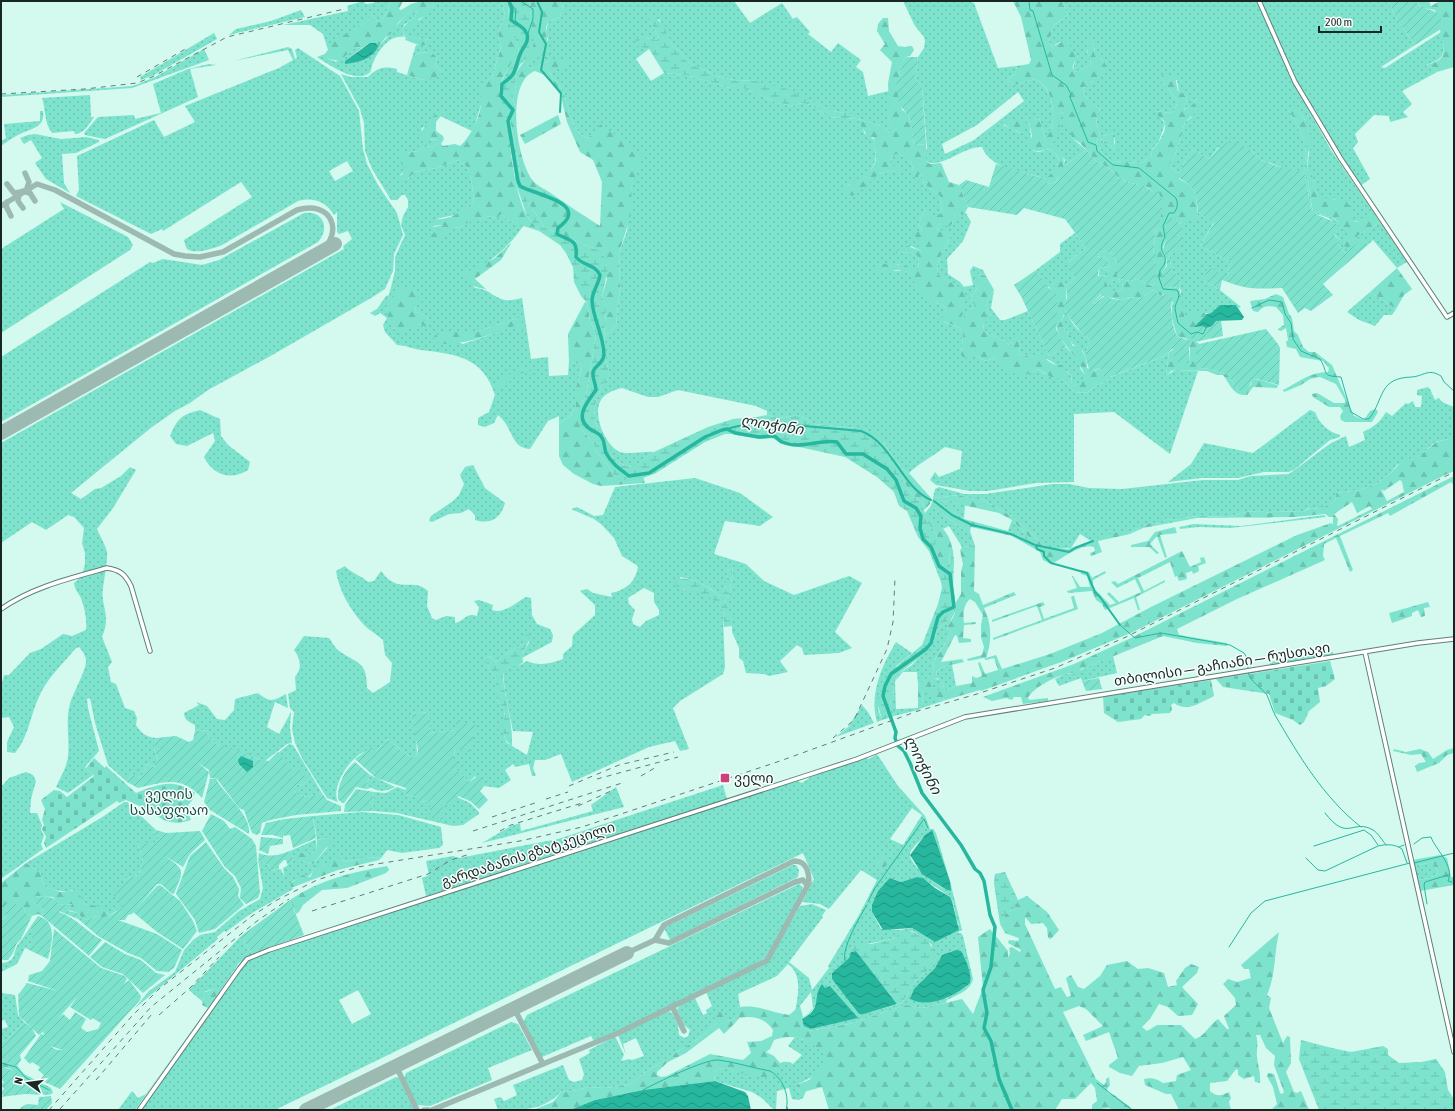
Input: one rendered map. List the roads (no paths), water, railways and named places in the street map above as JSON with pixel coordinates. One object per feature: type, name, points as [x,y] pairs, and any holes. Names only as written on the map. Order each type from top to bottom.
[{"type":"main road","points":[[1259,1],[1295,82],[1341,159],[1447,317],[1454,313]]},
{"type":"main road","points":[[1,609],[21,597],[48,586],[107,568],[115,569],[126,577],[131,586],[150,652]]},
{"type":"main road","name":"თბილისი — გაჩიანი — რუსთავი","points":[[993,712],[1454,639]]},
{"type":"main road","points":[[1365,652],[1454,1052]]},
{"type":"main road","name":"გარდაბანის გზატკეცილი","points":[[139,1110],[247,959],[283,945],[824,770],[882,749],[954,720],[993,712]]},
{"type":"water","points":[[370,43],[376,43],[378,47],[372,55],[354,63],[345,64],[345,61]]},
{"type":"water","points":[[1220,305],[1236,305],[1244,317],[1242,320],[1216,321],[1212,326],[1206,328],[1203,326],[1194,327],[1207,314],[1211,313]]},
{"type":"water","points":[[241,756],[253,761],[253,767],[247,772],[239,764],[238,760]]},
{"type":"water","points":[[932,830],[950,881],[951,891],[922,874],[910,855],[925,835]]},
{"type":"water","points":[[917,877],[923,878],[935,888],[950,897],[959,930],[935,942],[912,928],[883,930],[872,912],[872,905],[878,891],[890,878],[901,882]]},
{"type":"water","points":[[956,950],[961,951],[967,962],[970,983],[942,1000],[926,1003],[910,999],[914,989],[935,968],[942,955]]},
{"type":"water","points":[[856,951],[897,1004],[864,1014],[859,1014],[835,983],[832,979],[832,973],[849,958],[851,952]]},
{"type":"water","points":[[822,984],[825,988],[830,986],[858,1018],[811,1029],[804,1026],[802,1019],[813,1011],[819,989]]},
{"type":"water","points":[[715,1081],[745,1092],[748,1096],[751,1110],[570,1110],[595,1100],[643,1090]]},
{"type":"waterway","name":"ლოჭინი","points":[[509,1],[512,9],[511,20],[524,29],[527,34],[527,42],[521,52],[514,73],[502,84],[501,96],[513,110],[508,121],[518,181],[520,186],[547,196],[565,206],[569,212],[567,219],[558,228],[557,234],[572,241],[576,247],[576,257],[598,271],[600,275],[592,301],[594,314],[604,348],[604,355],[593,372],[596,390],[586,404],[582,415],[585,425],[601,436],[604,441],[606,453],[611,460],[629,476],[649,473],[705,437],[727,429],[735,433],[759,437],[774,436],[781,441],[796,445],[830,441],[837,442],[846,454],[863,454],[887,469],[896,480],[904,501],[916,508],[921,516],[920,528],[923,539],[931,547],[939,566],[950,574],[954,607],[943,612],[938,617],[931,643],[926,649],[891,674],[885,686],[883,696],[896,732],[895,738],[898,746],[904,751],[922,793],[961,845],[984,881],[990,915],[995,927],[991,967],[983,990],[987,1013],[984,1028],[991,1041],[999,1079],[1012,1110]]},
{"type":"waterway","points":[[520,1],[533,9],[533,19],[527,36]]},
{"type":"waterway","points":[[537,1],[542,12],[539,32],[546,44],[541,70],[561,93],[560,112]]},
{"type":"waterway","points":[[1029,1],[1030,10],[1033,11],[1052,75],[1066,85],[1071,94],[1070,97],[1088,142],[1096,145],[1097,151],[1113,165],[1139,168],[1176,198],[1176,209],[1174,213],[1169,213],[1163,226],[1165,237],[1161,246],[1165,256],[1165,262],[1160,270],[1159,278],[1163,289],[1177,290],[1179,297],[1175,309],[1178,323],[1191,334],[1197,332],[1203,334],[1206,328]]},
{"type":"waterway","points":[[510,2],[516,10],[515,20],[520,25]]},
{"type":"waterway","points":[[1252,308],[1269,300],[1282,302],[1285,314],[1291,323],[1293,339],[1301,351],[1320,359],[1328,375],[1341,377],[1351,412],[1363,419],[1369,419],[1388,385],[1401,378],[1433,373],[1441,376],[1444,382],[1454,391]]},
{"type":"waterway","points":[[727,429],[750,424],[789,426],[791,424],[861,431],[872,437],[881,445],[912,485],[921,494],[931,500]]},
{"type":"waterway","points":[[934,501],[952,515],[972,525],[1011,534],[1035,545],[1069,552],[1093,541]]},
{"type":"waterway","points":[[1036,546],[1037,549],[1044,552],[1044,556],[1051,563],[1087,573],[1095,592],[1120,625]]},
{"type":"waterway","points":[[1120,625],[1135,638],[1161,633],[1230,645],[1244,653],[1247,658],[1248,668]]},
{"type":"waterway","points":[[1248,672],[1253,682],[1267,695],[1275,715],[1313,776],[1335,803],[1361,827]]},
{"type":"waterway","points":[[1325,813],[1339,827],[1350,828],[1360,826],[1373,830],[1386,845]]},
{"type":"waterway","points":[[868,902],[875,888],[924,819],[928,828]]},
{"type":"waterway","points":[[1314,846],[1364,830],[1371,835],[1378,845]]},
{"type":"waterway","points":[[1414,844],[1422,838],[1431,837],[1449,869],[1448,881],[1452,882]]},
{"type":"waterway","points":[[1306,858],[1318,870],[1325,871],[1378,846],[1390,845],[1402,849],[1407,863]]},
{"type":"waterway","points":[[1399,847],[1404,845]]},
{"type":"waterway","points":[[1414,863],[1454,853]]},
{"type":"waterway","points":[[1229,947],[1251,913],[1265,901],[1410,863]]},
{"type":"waterway","points":[[1427,904],[1424,885],[1425,882],[1448,875]]},
{"type":"waterway","points":[[845,961],[848,941],[867,905]]},
{"type":"waterway","points":[[643,1090],[692,1067],[718,1060],[770,1071],[775,1074],[782,1083],[786,1093],[786,1110]]},
{"type":"waterway","points":[[1,1063],[16,1067],[26,1078],[49,1090]]},
{"type":"waterway","points":[[1097,1083],[1132,1110]]},
{"type":"railway","points":[[1,94],[85,89],[137,83],[152,77],[227,37],[344,9]]},
{"type":"railway","points":[[137,77],[187,48]]},
{"type":"railway","points":[[49,1110],[132,1016],[159,989],[252,916],[277,900],[317,880],[358,867],[520,841],[582,827],[780,761],[918,711],[977,694],[1055,668],[1126,637],[1454,472]]},
{"type":"railway","points":[[833,738],[854,720],[887,649],[893,622],[895,578]]},
{"type":"railway","points":[[569,786],[619,765],[674,752]]},
{"type":"railway","points":[[597,779],[678,757]]},
{"type":"railway","points":[[641,776],[658,766]]},
{"type":"railway","points":[[473,831],[622,783]]},
{"type":"railway","points":[[578,806],[611,791]]},
{"type":"railway","points":[[546,799],[568,792]]},
{"type":"railway","points":[[492,817],[535,803]]},
{"type":"railway","points":[[500,831],[511,825],[582,803]]},
{"type":"railway","points":[[312,911],[428,874],[451,860],[470,854]]},
{"type":"railway","points":[[60,1109],[151,1007],[257,921],[289,899]]},
{"type":"railway","points":[[159,1015],[191,987],[219,957]]},
{"type":"railway","points":[[96,1080],[152,1014]]},
{"type":"place","name":"ველი","points":[[725,778]]},
{"type":"park label","name":"ველის სასაფლაო","points":[[169,802]]}]
